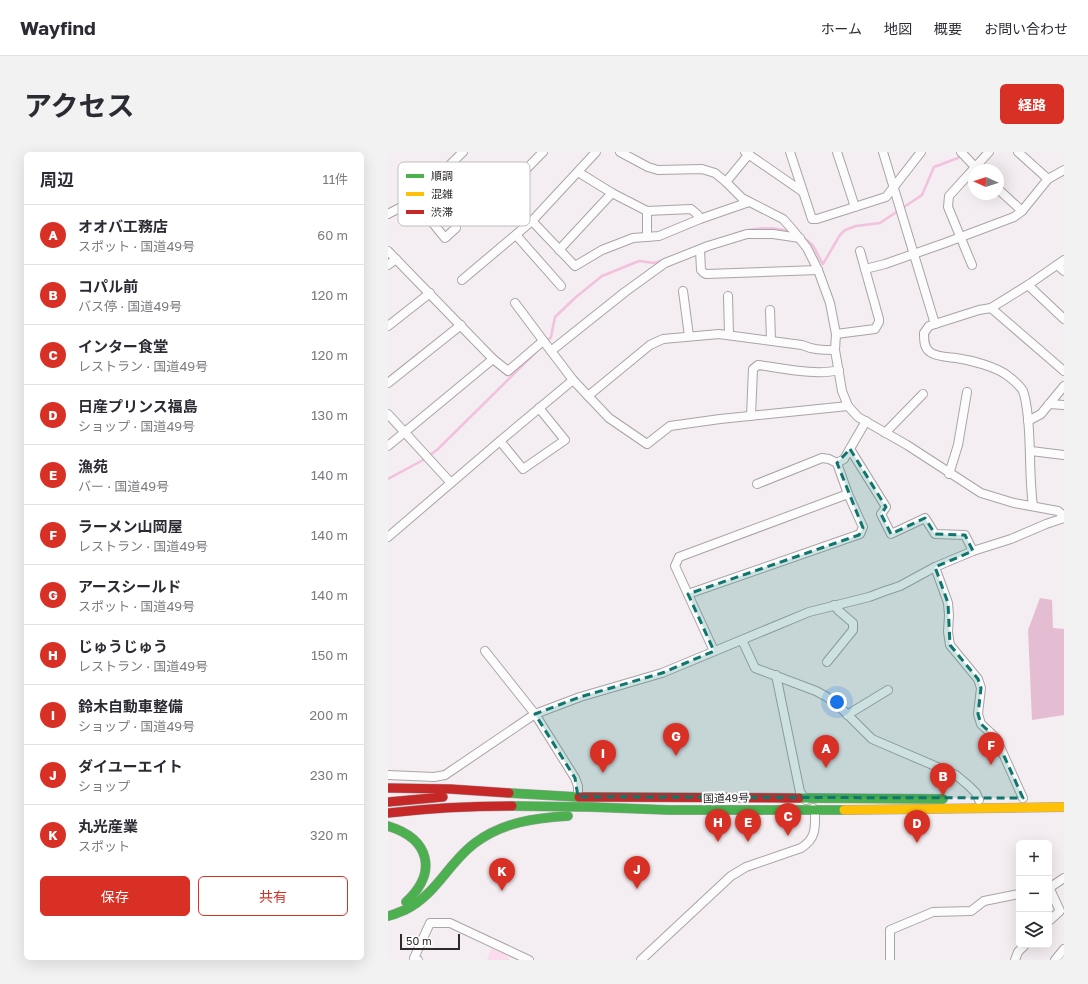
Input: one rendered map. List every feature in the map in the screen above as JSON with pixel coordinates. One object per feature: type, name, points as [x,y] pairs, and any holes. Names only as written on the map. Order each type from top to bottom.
[{"type":"highway","points":[[388,788],[450,789],[578,797]]},
{"type":"highway","name":"国道49号","points":[[388,802],[430,797],[457,796],[979,800],[1019,798]]},
{"type":"highway","name":"国道49号","points":[[388,813],[465,806],[669,810],[900,810],[1064,807]]},
{"type":"highway","points":[[388,916],[393,916],[411,908],[430,893],[466,850],[486,835],[508,825],[536,819],[669,810]]},
{"type":"highway","points":[[388,826],[411,836],[422,850],[426,868],[420,888],[414,896],[406,902],[388,908]]},
{"type":"street","points":[[453,162],[463,152]]},
{"type":"street","points":[[530,165],[543,152]]},
{"type":"street","points":[[596,152],[532,222],[575,266],[602,250],[634,238],[659,236],[700,219],[749,202]]},
{"type":"street","points":[[388,776],[434,777],[445,775],[535,714],[580,697],[662,673],[809,612],[869,596],[892,588],[935,567],[973,551],[1011,539],[1064,517],[1058,511],[1014,503],[981,493],[949,474],[907,445],[858,417],[848,406],[842,391],[835,350],[836,334],[830,304],[818,270],[800,238],[783,220],[742,198],[715,173],[702,169],[653,169],[620,152]]},
{"type":"street","points":[[790,152],[812,219],[817,220],[886,197],[921,152]]},
{"type":"street","points":[[837,152],[855,207]]},
{"type":"street","points":[[883,152],[935,324]]},
{"type":"street","points":[[961,152],[972,164]]},
{"type":"street","points":[[981,164],[989,152]]},
{"type":"street","points":[[1018,152],[1048,179]]},
{"type":"street","points":[[726,182],[748,153],[803,192]]},
{"type":"street","points":[[865,269],[961,237],[1014,217],[1022,211],[1048,179],[1064,170]]},
{"type":"street","points":[[578,172],[612,193],[647,211],[691,209],[700,219]]},
{"type":"street","points":[[968,178],[949,196],[948,207],[972,265]]},
{"type":"street","points":[[559,250],[612,193]]},
{"type":"street","points":[[1004,194],[1022,211]]},
{"type":"street","points":[[388,214],[398,209]]},
{"type":"street","points":[[647,211],[647,237]]},
{"type":"street","points":[[435,226],[445,238],[456,228]]},
{"type":"street","points":[[462,280],[527,226]]},
{"type":"street","points":[[551,351],[625,292],[665,263],[747,234],[773,234],[800,238]]},
{"type":"street","points":[[516,235],[561,286]]},
{"type":"street","points":[[700,250],[702,270],[706,274],[818,270]]},
{"type":"street","points":[[388,251],[493,359],[508,371],[543,341]]},
{"type":"street","points":[[836,334],[875,329],[879,322],[860,251]]},
{"type":"street","points":[[388,266],[396,259]]},
{"type":"street","points":[[1033,506],[1030,486],[1031,451],[1026,404],[1022,390],[1007,375],[1000,371],[966,360],[935,355],[929,352],[925,345],[924,333],[929,326],[979,310],[991,308],[1060,263],[1064,271]]},
{"type":"street","points":[[1028,285],[1064,319]]},
{"type":"street","points":[[683,291],[689,336]]},
{"type":"street","points":[[388,326],[430,293]]},
{"type":"street","points":[[728,296],[729,334]]},
{"type":"street","points":[[515,303],[573,380],[609,418],[647,444],[670,426],[848,406]]},
{"type":"street","points":[[991,308],[1064,371]]},
{"type":"street","points":[[770,310],[771,340]]},
{"type":"street","points":[[388,383],[461,325]]},
{"type":"street","points":[[588,396],[655,342],[660,340],[689,336],[729,334],[802,344],[817,350],[835,350]]},
{"type":"street","points":[[388,446],[406,433],[493,359]]},
{"type":"street","points":[[751,416],[753,369],[755,367],[758,366],[819,372],[839,370]]},
{"type":"street","points":[[388,537],[573,380]]},
{"type":"street","points":[[1028,421],[1041,414],[1064,386]]},
{"type":"street","points":[[949,474],[958,445],[967,392]]},
{"type":"street","points":[[885,433],[923,394]]},
{"type":"street","points":[[1049,404],[1064,405]]},
{"type":"street","points":[[500,441],[523,469],[565,440],[539,408]]},
{"type":"street","points":[[388,414],[451,483]]},
{"type":"street","points":[[837,463],[844,459],[866,421]]},
{"type":"street","points":[[850,449],[886,506],[881,514],[891,534],[925,518],[935,534],[965,535],[973,551]]},
{"type":"street","points":[[1031,451],[1064,455]]},
{"type":"street","points":[[688,594],[860,534],[863,527],[848,494],[837,463],[829,459],[822,458],[757,484]]},
{"type":"street","points":[[714,651],[675,566],[679,557],[848,494]]},
{"type":"street","points":[[935,567],[948,603],[948,632],[950,645],[978,679],[981,688],[978,714],[981,724],[996,738],[1019,798]]},
{"type":"street","points":[[827,662],[854,630],[853,623],[834,605]]},
{"type":"street","points":[[742,640],[755,668],[816,691],[832,701],[872,739],[956,775],[976,793],[979,800]]},
{"type":"street","points":[[485,652],[535,714],[575,778],[578,786],[578,797]]},
{"type":"street","points":[[640,960],[731,876],[746,867],[801,848],[809,843],[812,838],[815,810],[800,792],[776,675]]},
{"type":"street","points":[[847,715],[888,690]]},
{"type":"street","points":[[1052,886],[1064,878]]},
{"type":"street","points":[[1052,894],[1062,913],[1052,919]]},
{"type":"street","points":[[890,960],[890,930],[933,912],[971,911],[984,901],[1016,895]]},
{"type":"street","points":[[418,960],[414,958],[430,923],[450,924],[514,957],[529,960]]},
{"type":"street","points":[[1015,960],[1018,952],[1022,948]]},
{"type":"street","points":[[1055,960],[1064,948]]},
{"type":"highlighted area","points":[[850,449],[886,507],[881,514],[891,534],[925,518],[935,534],[965,535],[973,551],[935,567],[948,603],[950,645],[978,679],[981,688],[978,714],[981,724],[996,738],[1023,798],[578,797],[575,778],[535,714],[580,697],[662,673],[714,651],[688,594],[859,535],[863,528],[837,463]]},
{"type":"shaded area","points":[[1040,598],[1052,600],[1053,628],[1064,629],[1064,715],[1032,720],[1028,630]]},
{"type":"shaded area","points":[[493,945],[507,952],[509,960],[487,960]]},
{"type":"waterway","points":[[803,238],[811,243],[823,264],[840,235],[845,230],[856,226],[880,223],[922,195],[934,167],[958,158],[962,154]]},
{"type":"waterway","points":[[734,234],[763,228],[785,230],[792,233]]},
{"type":"waterway","points":[[546,342],[551,337],[555,317],[576,297],[602,276],[639,261],[654,263],[664,260]]},
{"type":"waterway","points":[[388,479],[425,459],[438,449],[535,353]]},
{"type":"traffic: fast","points":[[509,793],[578,797]]},
{"type":"traffic: fast","points":[[799,798],[943,799]]},
{"type":"traffic: fast","points":[[512,806],[669,810],[844,810]]},
{"type":"traffic: fast","points":[[388,916],[416,904],[434,887],[457,859],[475,843],[486,836],[497,830],[520,822],[568,816]]},
{"type":"traffic: fast","points":[[388,826],[413,839],[421,848],[425,858],[423,879],[416,891],[406,902]]},
{"type":"traffic: slow","points":[[844,810],[1064,807]]},
{"type":"traffic: jam","points":[[388,788],[450,789],[509,793]]},
{"type":"traffic: jam","points":[[388,802],[443,797]]},
{"type":"traffic: jam","points":[[579,797],[799,798]]},
{"type":"traffic: jam","points":[[388,813],[481,806],[512,806]]},
{"type":"place","name":"アースシールド","points":[[676,756]]},
{"type":"place","name":"ラーメン山岡屋","points":[[991,765]]},
{"type":"place","name":"オオバ工務店","points":[[826,768]]},
{"type":"place","name":"鈴木自動車整備","points":[[603,773]]},
{"type":"place","name":"コパル前","points":[[943,796]]},
{"type":"place","name":"インター食堂","points":[[788,836]]},
{"type":"place","name":"じゅうじゅう","points":[[718,842]]},
{"type":"place","name":"漁苑","points":[[748,842]]},
{"type":"place","name":"日産プリンス福島","points":[[917,843]]},
{"type":"place","name":"ダイユーエイト","points":[[637,889]]},
{"type":"place","name":"丸光産業","points":[[502,891]]}]
